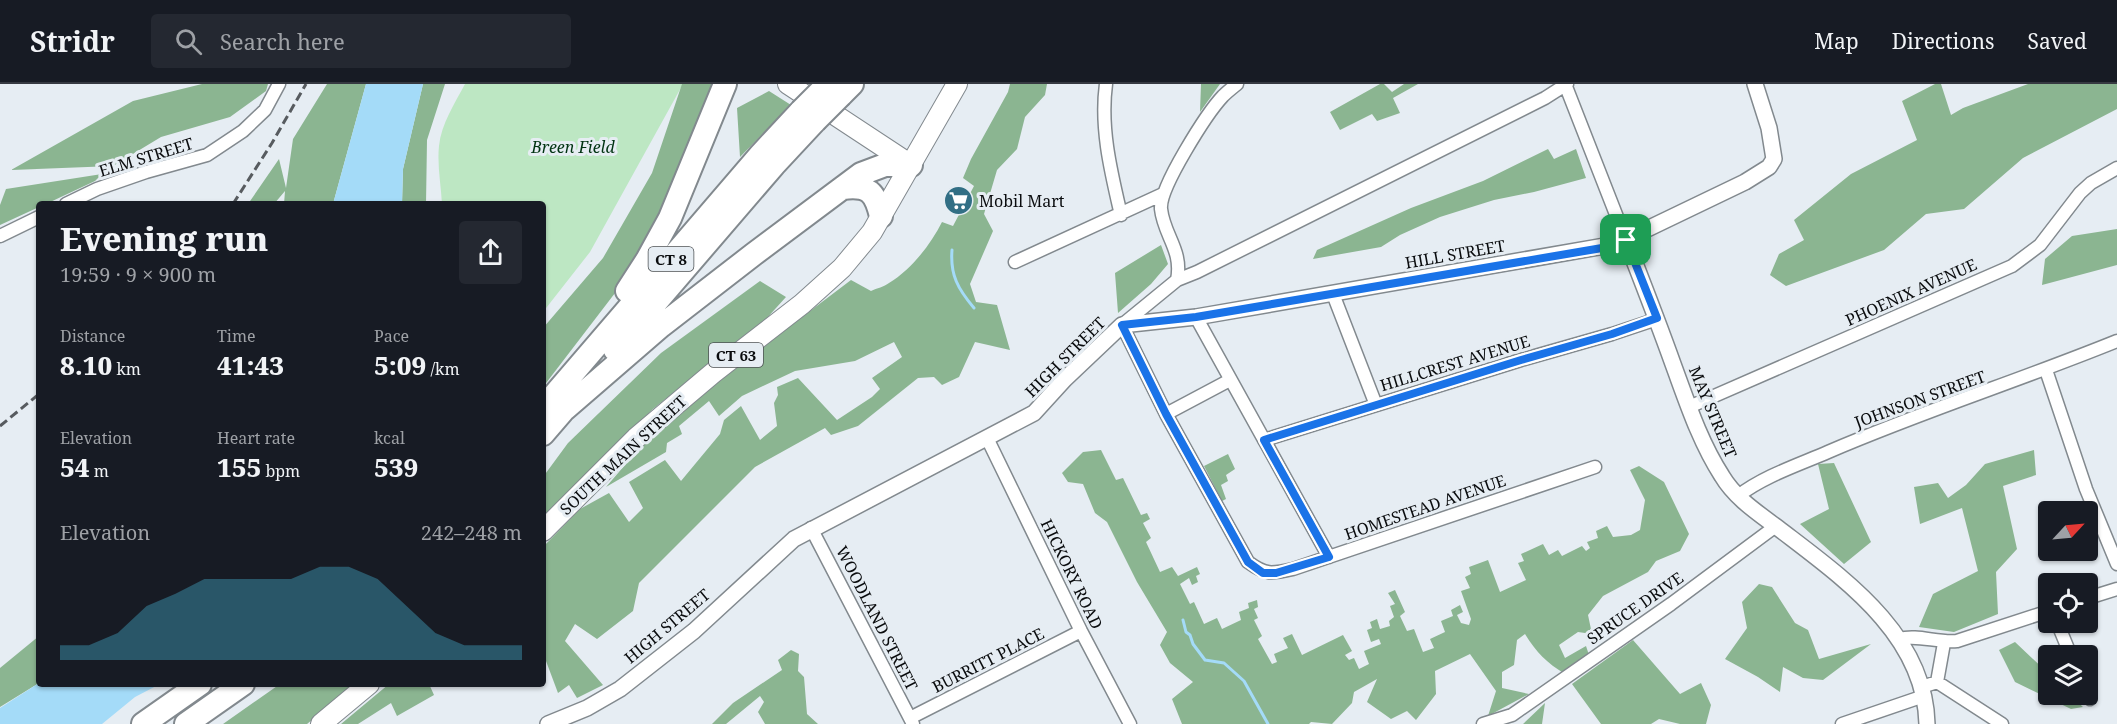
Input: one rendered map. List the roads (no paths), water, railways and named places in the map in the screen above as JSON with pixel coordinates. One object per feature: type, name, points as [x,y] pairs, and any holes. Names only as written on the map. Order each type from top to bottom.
[{"type":"highway","points":[[550,407],[653,250],[676,203],[725,84]]},
{"type":"highway","name":"CT 8","points":[[546,422],[550,407],[746,172],[837,87]]},
{"type":"highway","points":[[550,407],[662,326],[843,188],[874,168],[896,164],[910,165]]},
{"type":"highway","points":[[843,188],[864,188],[873,194],[881,216]]},
{"type":"highway","points":[[143,724],[196,687]]},
{"type":"highway","points":[[186,724],[239,687]]},
{"type":"main road","points":[[788,84],[910,165]]},
{"type":"main road","name":"SOUTH MAIN STREET","points":[[546,528],[636,438],[713,373],[827,283],[856,252],[872,232],[957,84]]},
{"type":"main road","points":[[321,724],[365,687]]},
{"type":"street","name":"ELM STREET","points":[[72,201],[107,185],[207,155],[243,131],[265,111],[279,84]]},
{"type":"street","points":[[1106,84],[1103,106],[1108,157],[1121,215]]},
{"type":"street","points":[[1177,280],[1179,270],[1177,254],[1161,208],[1163,194],[1201,125],[1223,96],[1237,84]]},
{"type":"street","name":"MAY STREET","points":[[1566,84],[1689,407],[1722,477],[1738,496],[1844,580],[1878,613],[1899,639],[1913,663],[1923,691],[1927,724]]},
{"type":"street","name":"HIGH STREET","points":[[548,724],[586,708],[620,689],[694,631],[782,549],[811,528],[1034,413],[1065,379],[1122,325],[1177,280],[1401,171],[1545,98],[1566,84]]},
{"type":"street","name":"HILL STREET","points":[[1122,325],[1196,317],[1333,294],[1602,248],[1626,240],[1745,182],[1769,167],[1774,159],[1769,128],[1755,84]]},
{"type":"street","name":"PHOENIX AVENUE","points":[[1689,407],[2012,266],[2040,245],[2079,193],[2117,168]]},
{"type":"street","points":[[1015,262],[1163,194]]},
{"type":"street","points":[[0,236],[36,218]]},
{"type":"street","points":[[1333,294],[1376,405]]},
{"type":"street","points":[[1196,317],[1329,557]]},
{"type":"street","name":"HILLCREST AVENUE","points":[[1264,440],[1612,334],[1657,318]]},
{"type":"street","name":"HOMESTEAD AVENUE","points":[[1122,325],[1166,414],[1248,562],[1263,573],[1276,573],[1329,557],[1595,467]]},
{"type":"street","name":"JOHNSON STREET","points":[[1738,496],[1758,483],[1876,432],[2046,370],[2117,341]]},
{"type":"street","points":[[2046,370],[2086,489],[2117,564]]},
{"type":"street","points":[[1166,414],[1230,380]]},
{"type":"street","name":"HICKORY ROAD","points":[[987,438],[1130,724]]},
{"type":"street","name":"SPRUCE DRIVE","points":[[1483,724],[1511,720],[1776,526]]},
{"type":"street","name":"WOODLAND STREET","points":[[811,528],[912,721]]},
{"type":"street","points":[[2098,595],[2117,589]]},
{"type":"street","points":[[1899,639],[1910,636],[1944,643],[1957,641],[2038,615]]},
{"type":"street","name":"BURRITT PLACE","points":[[912,721],[1082,631]]},
{"type":"street","points":[[1842,724],[1923,691],[1937,682],[1944,643]]},
{"type":"street","points":[[1937,682],[2002,724]]},
{"type":"water","points":[[366,84],[423,84],[403,169],[402,201],[334,201]]},
{"type":"water","points":[[36,685],[36,687],[154,687],[135,697],[102,724],[0,724],[0,708]]},
{"type":"waterway","points":[[952,250],[952,267],[956,281],[974,308]]},
{"type":"waterway","points":[[1183,620],[1186,632],[1205,660],[1224,663],[1244,681],[1268,724]]},
{"type":"railway","points":[[235,201],[306,84]]},
{"type":"railway","points":[[0,426],[36,396]]},
{"type":"place","name":"Mobil Mart","points":[[958,201]]},
{"type":"park label","name":"Breen Field","points":[[573,147]]}]
